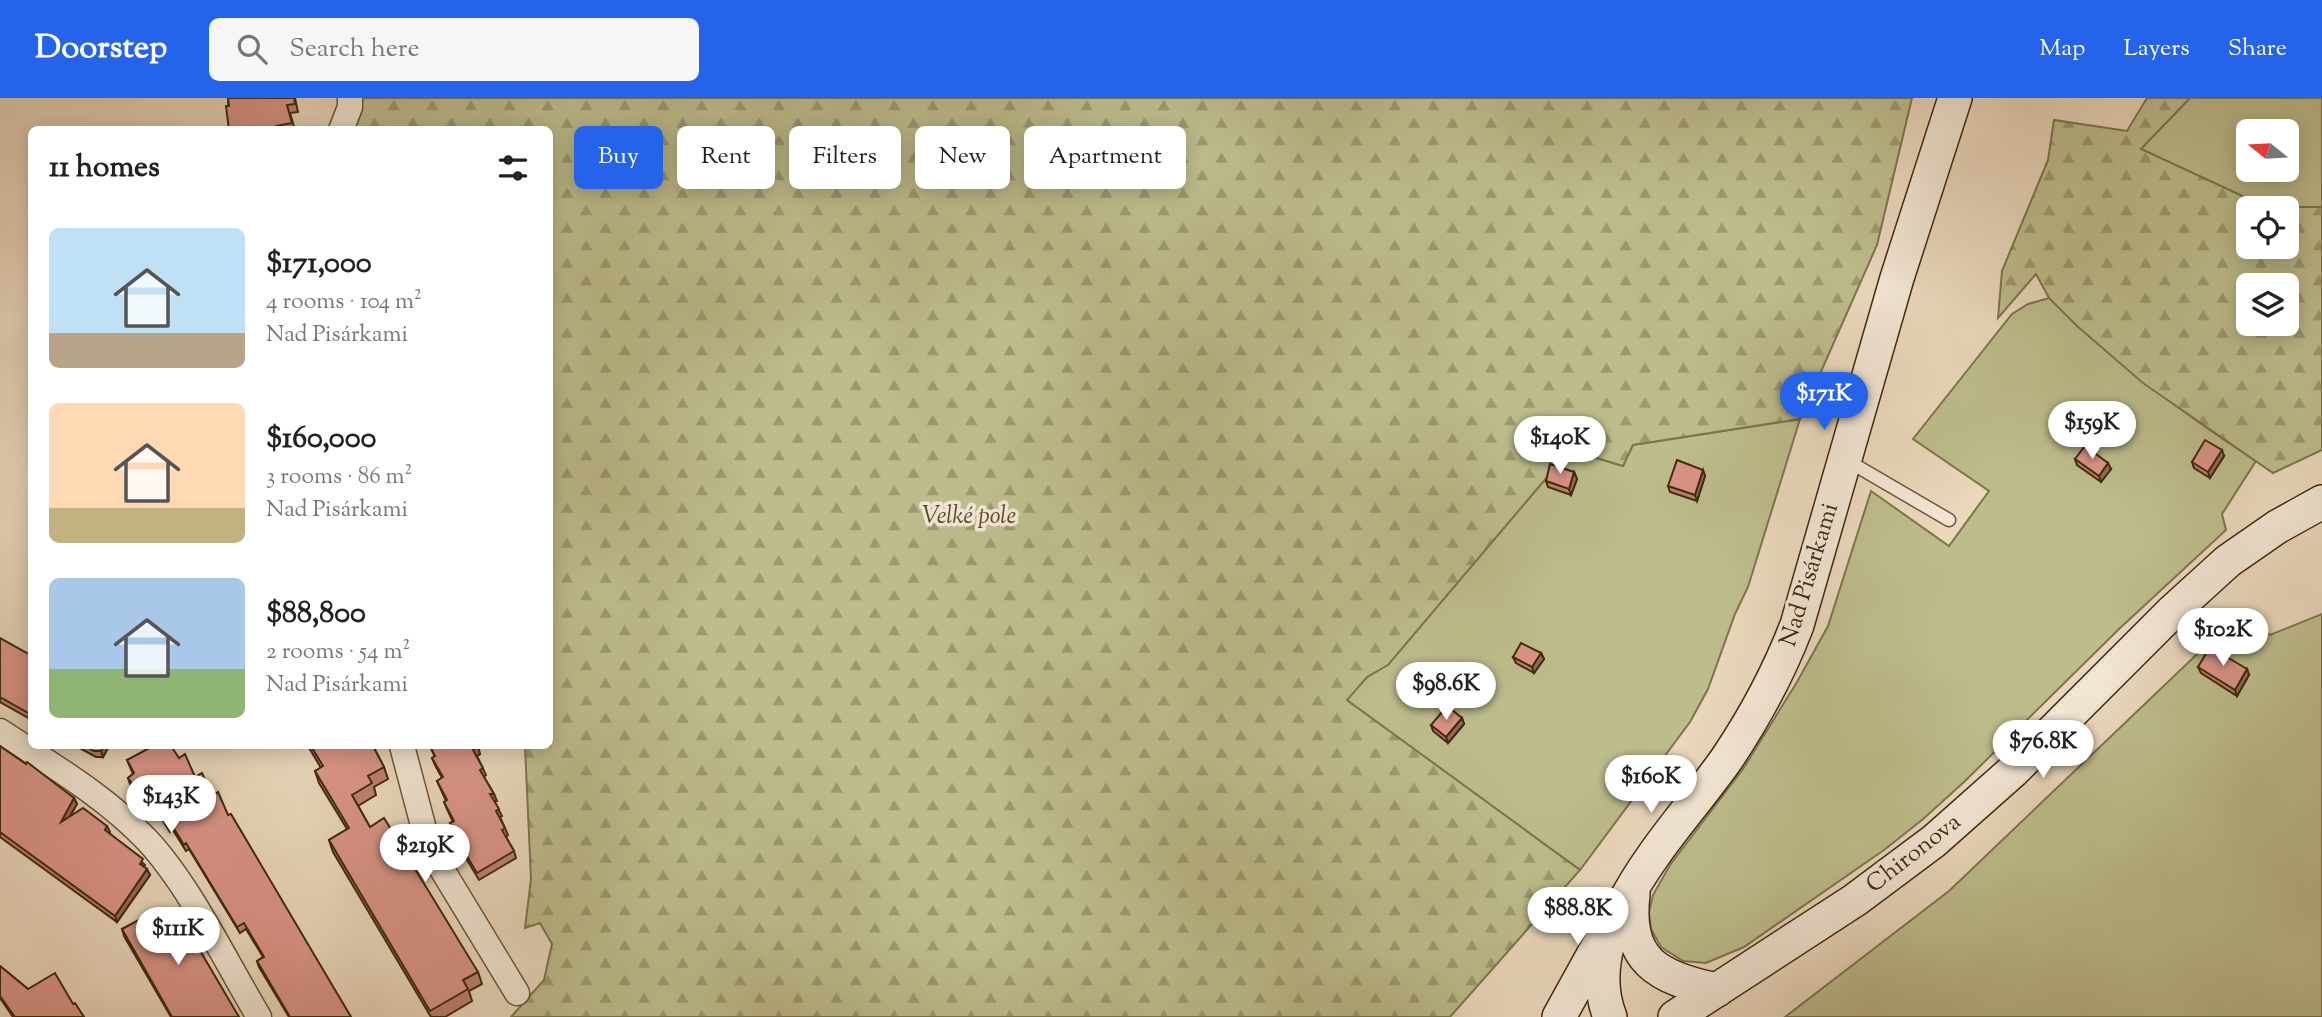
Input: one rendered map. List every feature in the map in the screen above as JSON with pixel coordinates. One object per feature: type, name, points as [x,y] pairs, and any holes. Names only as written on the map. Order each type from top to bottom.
[{"type":"street","points":[[343,126],[350,107],[350,98]]},
{"type":"street","name":"Nad Pisárkami","points":[[1611,1017],[1604,995],[1602,967],[1604,954],[1623,906],[1646,866],[1726,760],[1775,678],[1806,599],[1897,278],[1955,98]]},
{"type":"street","name":"Chironova","points":[[1675,1017],[1855,900],[1934,841],[2013,771],[2228,561],[2277,527],[2322,502]]},
{"type":"street","points":[[0,731],[99,797],[147,840],[185,891],[259,1017]]},
{"type":"street","points":[[402,749],[429,848],[517,993]]},
{"type":"street","points":[[1634,885],[1633,929],[1638,949],[1644,957],[1668,976],[1717,990]]},
{"type":"street","points":[[1559,1017],[1634,885]]},
{"type":"lane","points":[[1844,459],[1949,520]]},
{"type":"green space","name":"Velké pole","points":[[361,98],[1912,98],[1877,245],[1800,419],[1633,445],[1623,466],[1570,450],[1388,665],[1367,677],[1347,700],[1580,870],[1450,1017],[511,1017],[544,980],[552,944],[540,923],[525,928],[531,879],[525,749],[553,749],[553,126],[355,126]]},
{"type":"green space","points":[[2147,98],[2190,98],[2141,149],[2242,196],[2236,196],[2236,259],[2299,259],[2299,207],[2322,207],[2322,450],[2273,473],[2143,383],[2049,298],[2036,274],[1998,318],[2002,271],[2048,160],[2054,120],[2127,131]]},
{"type":"green space","points":[[2190,98],[2322,98],[2322,207],[2299,207],[2299,196],[2242,196],[2140,149]]},
{"type":"green space","points":[[2049,298],[2148,385],[2256,461],[2222,514],[2226,530],[2119,629],[1922,820],[1884,850],[1744,947],[1706,963],[1683,961],[1661,947],[1651,929],[1649,912],[1653,895],[1670,865],[1743,769],[1828,626],[1871,491],[1949,546],[1989,491],[1913,439],[2012,314],[2028,304]]},
{"type":"green space","points":[[1800,419],[1748,587],[1735,614],[1708,689],[1690,722],[1580,870],[1346,700],[1367,677],[1388,664],[1570,450],[1623,466],[1632,445]]},
{"type":"green space","points":[[2322,614],[2322,1017],[1785,1017],[1949,891],[2238,615],[2270,635]]},
{"type":"building","points":[[228,98],[294,98],[295,104],[287,105],[292,123],[276,126],[228,126],[226,106],[229,106]]},
{"type":"building","points":[[2205,440],[2222,450],[2208,472],[2192,462]]},
{"type":"building","points":[[2085,446],[2108,463],[2099,476],[2075,459]]},
{"type":"building","points":[[1677,460],[1703,470],[1695,495],[1668,486]]},
{"type":"building","points":[[1550,464],[1574,472],[1569,489],[1546,481]]},
{"type":"building","points":[[0,638],[28,654],[28,713],[0,697]]},
{"type":"building","points":[[1521,643],[1541,653],[1532,667],[1513,657]]},
{"type":"building","points":[[2210,647],[2247,669],[2235,690],[2198,667]]},
{"type":"building","points":[[1447,706],[1462,718],[1446,737],[1431,725]]},
{"type":"building","points":[[0,746],[26,764],[27,762],[74,798],[61,822],[83,808],[107,826],[105,830],[143,859],[140,864],[147,869],[115,916],[0,832]]},
{"type":"building","points":[[147,749],[173,749],[179,758],[185,754],[195,777],[202,773],[212,796],[218,792],[228,815],[231,814],[351,1017],[290,1017],[257,961],[264,957],[244,923],[237,927],[186,843],[184,845],[171,824],[168,826],[155,805],[151,807],[128,778],[134,773],[127,760]]},
{"type":"building","points":[[313,749],[375,749],[384,767],[368,776],[372,783],[352,795],[370,827],[384,818],[478,972],[463,980],[468,989],[430,1011],[329,840],[349,828],[315,771],[323,766]]},
{"type":"building","points":[[432,749],[474,749],[483,768],[480,770],[494,794],[490,794],[499,809],[496,811],[505,828],[502,830],[514,851],[477,873],[459,843],[464,840],[450,823],[454,821],[437,781],[443,777],[432,758],[435,756]]},
{"type":"building","points":[[161,908],[164,914],[175,908],[239,1017],[172,1017],[122,929]]},
{"type":"building","points":[[0,966],[28,989],[55,973],[84,1017],[15,1017],[0,996]]}]
